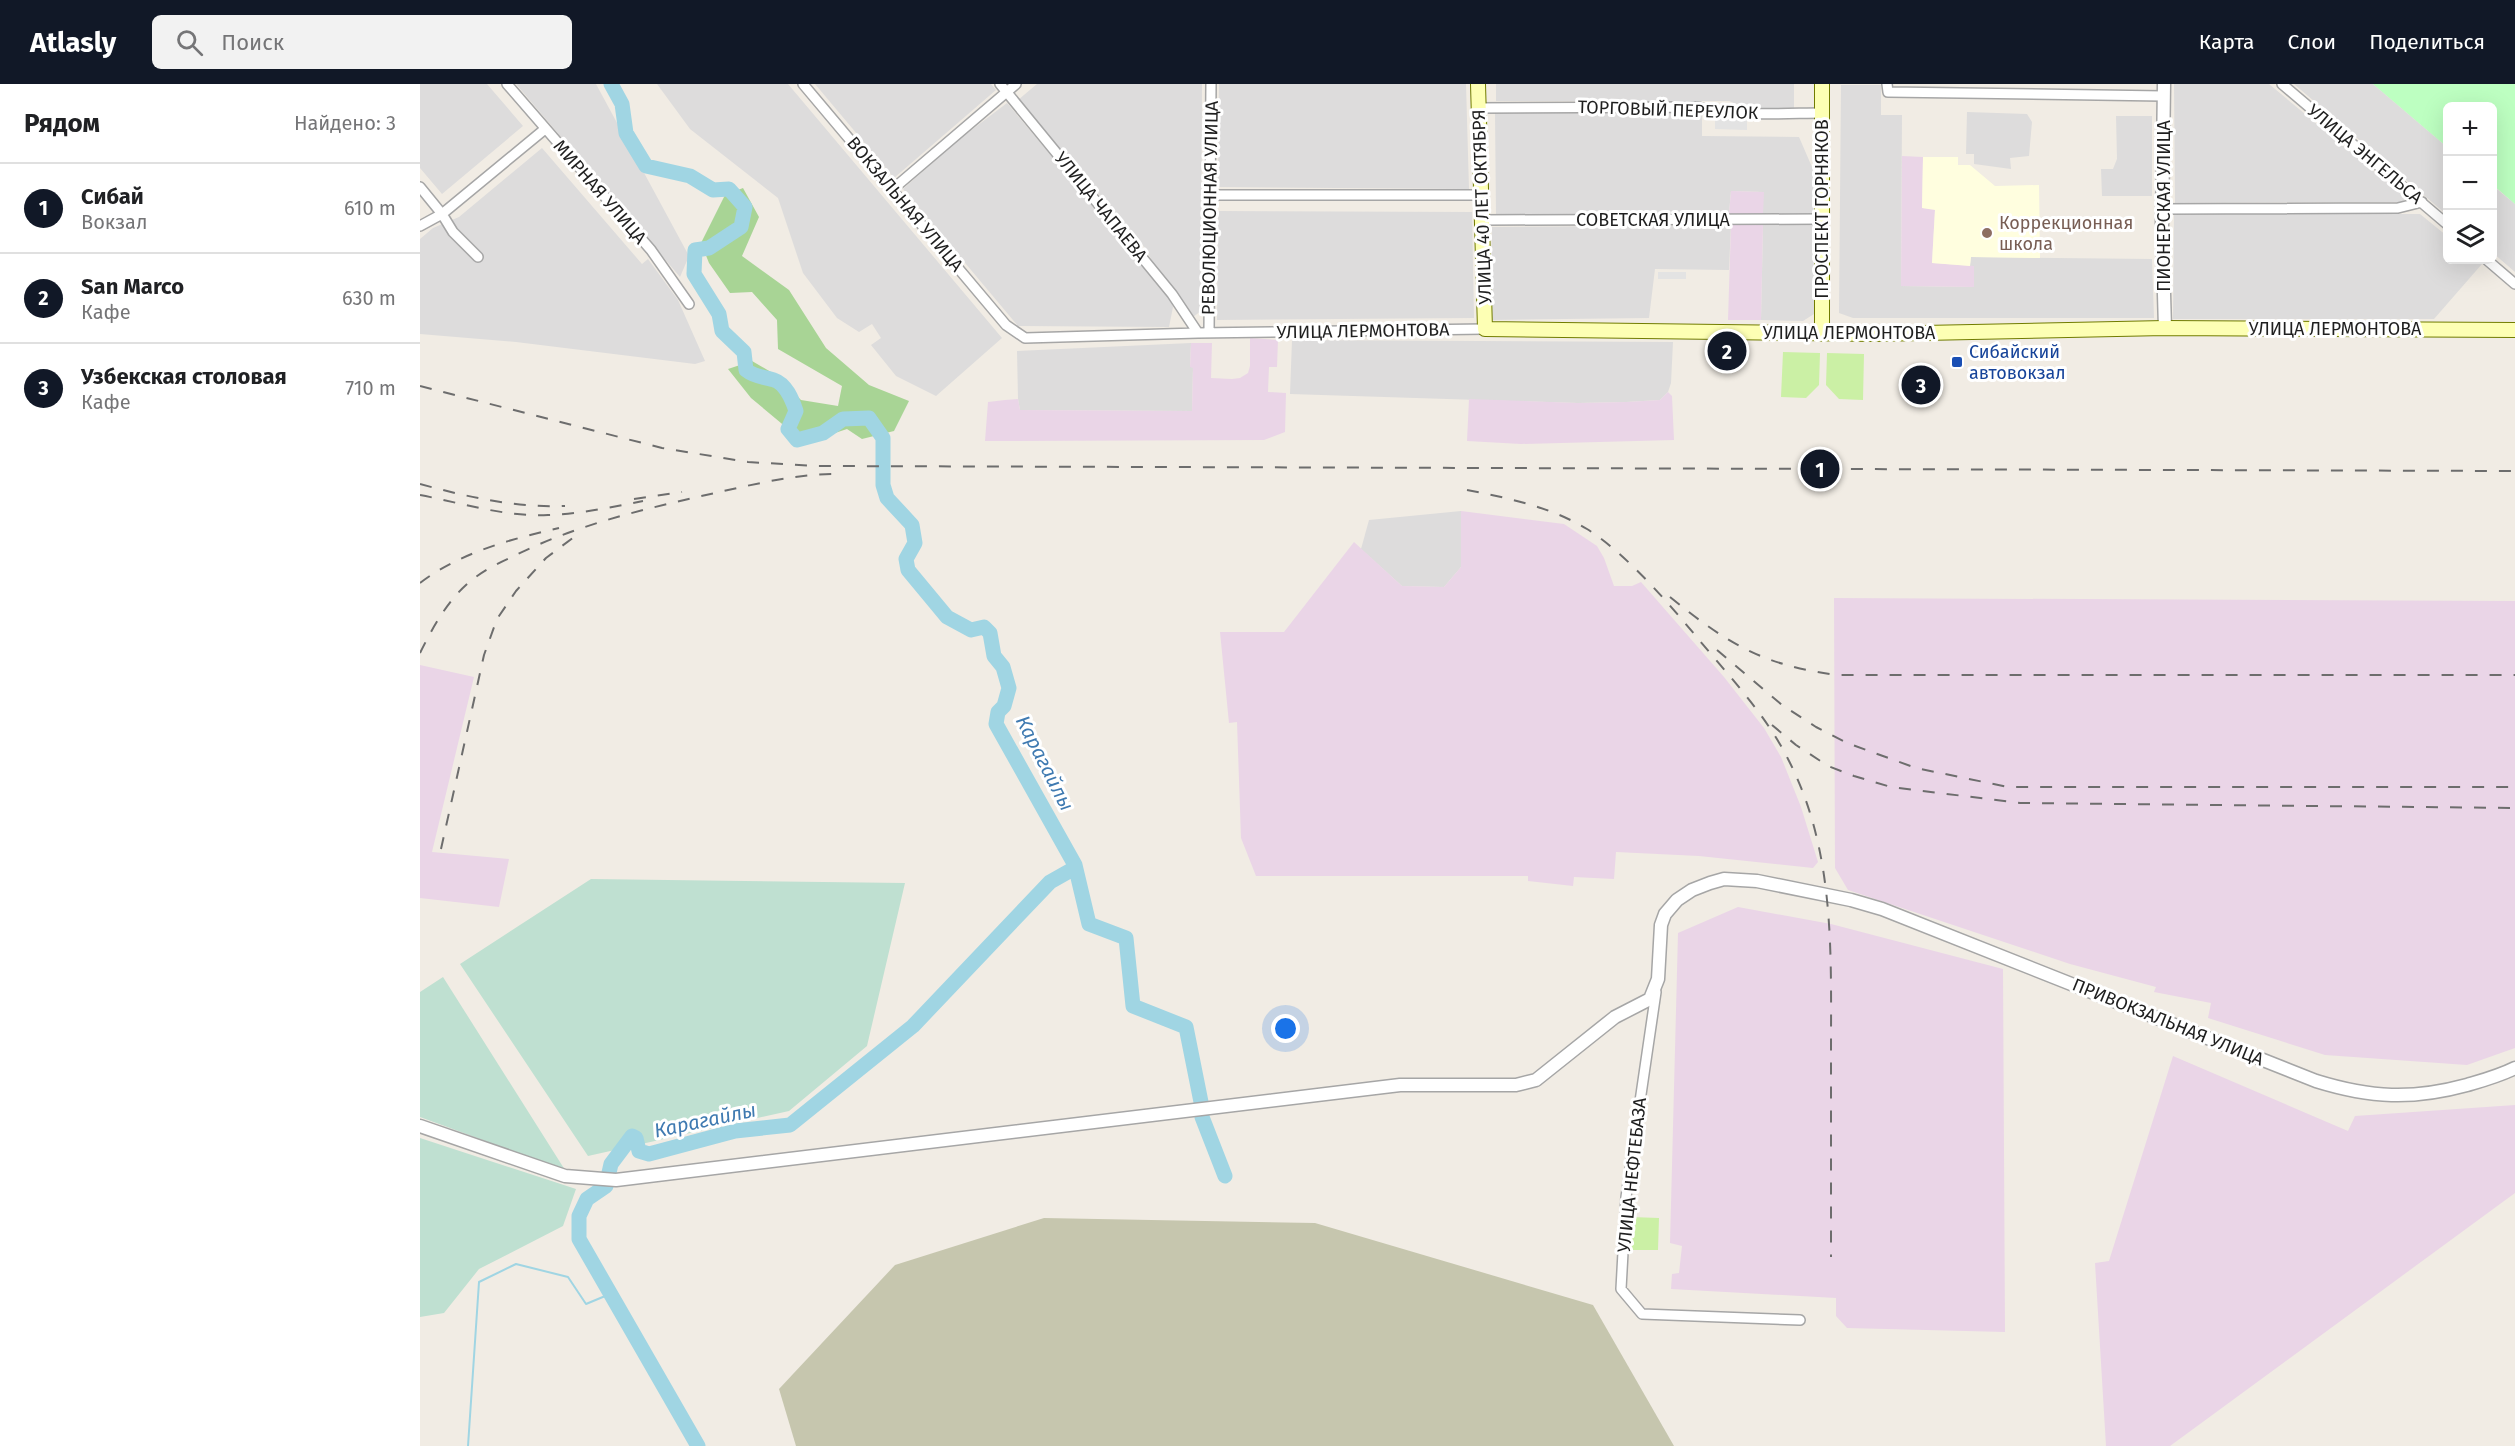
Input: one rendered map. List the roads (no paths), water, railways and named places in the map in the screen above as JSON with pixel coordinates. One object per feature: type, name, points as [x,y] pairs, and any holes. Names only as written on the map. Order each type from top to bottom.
[{"type":"main road","name":"УЛИЦА 40 ЛЕТ ОКТЯБРЯ","points":[[1478,84],[1485,329]]},
{"type":"main road","name":"ПРОСПЕКТ ГОРНЯКОВ","points":[[1822,84],[1822,334]]},
{"type":"main road","name":"УЛИЦА ЛЕРМОНТОВА","points":[[1485,329],[1822,334],[2164,328],[2515,330]]},
{"type":"street","name":"МИРНАЯ УЛИЦА","points":[[507,84],[651,250],[689,304]]},
{"type":"street","name":"ВОКЗАЛЬНАЯ УЛИЦА","points":[[803,84],[1006,325]]},
{"type":"street","points":[[892,189],[1003,88],[1016,84]]},
{"type":"street","name":"РЕВОЛЮЦИОННАЯ УЛИЦА","points":[[1209,332],[1211,84]]},
{"type":"street","points":[[1887,84],[1888,92],[2163,90]]},
{"type":"street","name":"УЛИЦА ЭНГЕЛЬСА","points":[[2282,84],[2443,221]]},
{"type":"street","name":"УЛИЦА ЧАПАЕВА","points":[[1003,88],[1172,294],[1198,333]]},
{"type":"street","name":"ПИОНЕРСКАЯ УЛИЦА","points":[[2163,90],[2164,328]]},
{"type":"street","name":"ТОРГОВЫЙ ПЕРЕУЛОК","points":[[1478,108],[1698,107],[1707,110],[1748,112],[1822,113]]},
{"type":"street","points":[[420,226],[442,214],[545,129]]},
{"type":"street","points":[[420,187],[453,232],[478,257]]},
{"type":"street","points":[[1211,195],[1482,195]]},
{"type":"street","points":[[2162,209],[2398,208],[2422,202]]},
{"type":"street","name":"СОВЕТСКАЯ УЛИЦА","points":[[1483,220],[1822,219]]},
{"type":"street","points":[[2492,264],[2515,284]]},
{"type":"street","name":"УЛИЦА ЛЕРМОНТОВА","points":[[1006,325],[1026,338],[1209,332],[1485,329]]},
{"type":"street","name":"ПРИВОКЗАЛЬНАЯ УЛИЦА","points":[[1658,979],[1661,926],[1665,914],[1677,900],[1692,890],[1724,879],[1757,881],[1828,895],[1882,909],[2316,1081],[2343,1089],[2372,1095],[2443,1092],[2501,1076],[2515,1068]]},
{"type":"street","points":[[420,1126],[565,1176],[616,1180],[1400,1085],[1516,1085],[1536,1080],[1615,1017],[1650,999],[1658,979]]},
{"type":"street","name":"УЛИЦА НЕФТЕБАЗА","points":[[1658,979],[1626,1197],[1621,1289],[1642,1314],[1800,1320]]},
{"type":"waterway","name":"Карагайлы","points":[[611,84],[622,104],[626,133],[646,166],[690,176],[713,190],[729,189],[745,207],[741,227],[709,248],[695,250],[694,274],[719,314],[722,331],[744,352],[746,370],[756,376],[778,382],[788,392],[796,411],[788,429],[797,440],[823,433],[843,419],[869,418],[883,438],[883,485],[887,498],[912,525],[915,543],[906,559],[908,570],[947,617],[971,630],[984,627],[990,633],[994,656],[1003,667],[1009,688],[1004,706],[998,712],[996,724],[1075,865],[1073,869],[1050,882],[913,1026],[790,1125],[735,1131],[649,1154],[639,1151],[636,1138],[632,1136],[611,1164],[606,1186],[587,1199],[579,1216],[579,1239],[698,1446]]},
{"type":"waterway","points":[[1075,865],[1089,924],[1126,938],[1133,1006],[1186,1027],[1201,1102]]},
{"type":"waterway","points":[[1202,1117],[1225,1176]]},
{"type":"waterway","points":[[468,1446],[479,1282],[516,1264],[568,1277],[586,1304],[610,1294]]},
{"type":"railway","points":[[420,386],[662,448],[748,462],[816,466],[2515,471]]},
{"type":"railway","points":[[420,653],[446,608],[466,585],[488,569],[535,546],[607,520],[656,507],[768,482],[800,476],[832,474]]},
{"type":"railway","points":[[420,484],[492,501],[565,506]]},
{"type":"railway","points":[[1467,490],[1513,500],[1559,515],[1587,529],[1616,551],[1658,592],[1732,679],[1757,710],[1788,759],[1815,829],[1827,901],[1831,975],[1831,1257]]},
{"type":"railway","points":[[634,499],[682,492]]},
{"type":"railway","points":[[420,495],[499,512],[532,515],[596,510],[643,501]]},
{"type":"railway","points":[[420,583],[435,572],[468,555],[504,542],[559,528]]},
{"type":"railway","points":[[441,849],[484,655],[497,619],[516,591],[546,558],[578,534]]},
{"type":"railway","points":[[1670,597],[1710,628],[1747,650],[1787,665],[1837,675],[2515,675]]},
{"type":"railway","points":[[1717,650],[1782,705],[1816,727],[1847,743],[1916,768],[2008,787],[2515,787]]},
{"type":"railway","points":[[1772,725],[1796,745],[1828,766],[1854,776],[1891,787],[2020,803],[2515,808]]},
{"type":"place","name":"Коррекционная школа","points":[[1987,233]]},
{"type":"place","name":"San Marco","points":[[1727,351]]},
{"type":"place","name":"Сибайский автовокзал","points":[[1957,362]]},
{"type":"place","name":"Узбекская столовая","points":[[1921,385]]},
{"type":"place","name":"Сибай","points":[[1820,469]]}]
